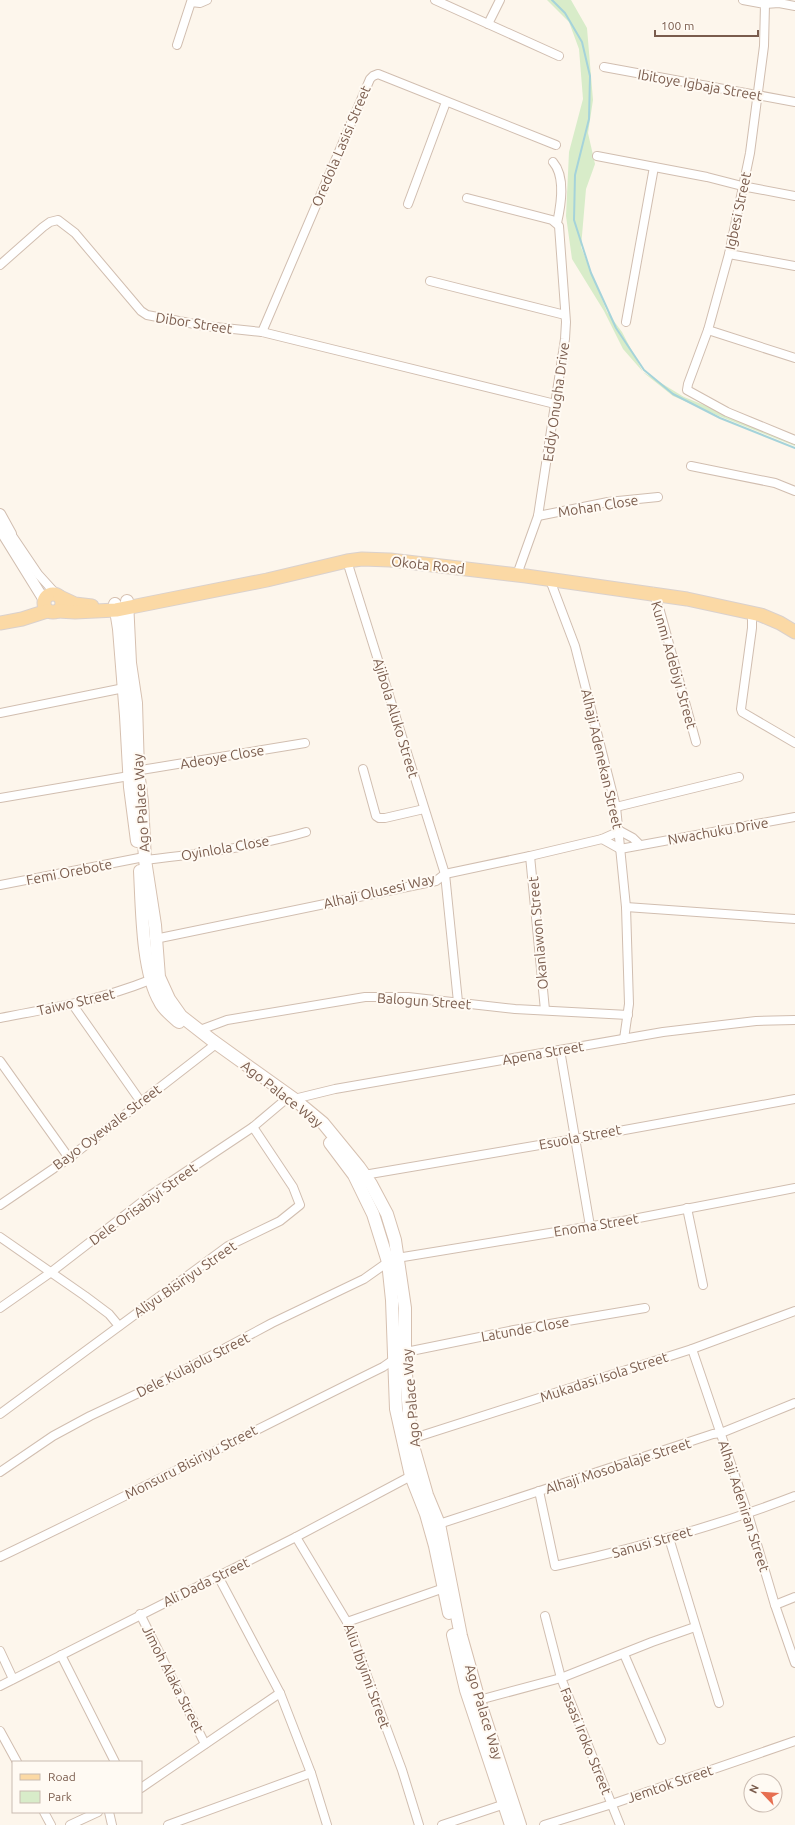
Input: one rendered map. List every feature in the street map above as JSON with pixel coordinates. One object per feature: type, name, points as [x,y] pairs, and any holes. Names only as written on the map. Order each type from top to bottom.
[{"type":"main road","name":"Okota Road","points":[[58,596],[75,604],[85,606],[121,606],[356,556],[408,557],[586,578],[752,612],[780,623],[795,632]]},
{"type":"main road","name":"Okota Road","points":[[0,618],[48,606],[75,612],[121,606],[268,580],[347,561],[362,559],[390,560],[741,602],[780,614],[795,623]]},
{"type":"main road","points":[[0,623],[22,619],[48,606],[62,605],[58,596]]},
{"type":"main road","name":"Ago Palace Way","points":[[121,606],[124,688],[142,859],[146,947],[150,980],[157,997],[164,1008],[212,1047],[323,1123],[350,1155],[371,1184],[387,1214],[395,1240],[392,1260],[392,1300],[388,1363],[396,1409],[411,1476],[426,1514],[466,1690],[511,1825]]},
{"type":"main road","name":"Ago Palace Way","points":[[121,606],[136,703],[132,772]]},
{"type":"main road","name":"Ago Palace Way","points":[[142,859],[152,908],[159,977],[164,989],[178,1012],[289,1099],[321,1132],[354,1174],[373,1214],[392,1260],[405,1308],[408,1406],[411,1439],[427,1494],[439,1524],[461,1636],[479,1700],[520,1825]]},
{"type":"main road","points":[[394,1397],[408,1406]]},
{"type":"main road","points":[[396,1409],[408,1406]]},
{"type":"street","points":[[177,45],[189,1],[200,3],[207,0]]},
{"type":"street","points":[[435,0],[559,56]]},
{"type":"street","points":[[488,24],[500,0]]},
{"type":"street","points":[[743,0],[765,4],[778,3],[795,6]]},
{"type":"street","name":"Igbesi Street","points":[[765,4],[766,24],[750,153],[729,254],[708,330],[687,390],[727,412],[795,440]]},
{"type":"street","name":"Ibitoye Igbaja Street","points":[[604,67],[795,102]]},
{"type":"street","name":"Oredola Lasisi Street","points":[[262,332],[370,79],[378,74],[556,145]]},
{"type":"street","points":[[408,204],[446,102]]},
{"type":"street","points":[[597,156],[724,180],[742,186],[795,196]]},
{"type":"street","points":[[467,198],[557,223],[561,202],[560,173],[553,162]]},
{"type":"street","points":[[626,322],[654,167]]},
{"type":"street","name":"Dibor Street","points":[[0,265],[43,227],[50,222],[58,220],[75,233],[141,311],[147,315],[205,326],[262,332],[370,360],[555,404]]},
{"type":"street","name":"Eddy Onugha Drive","points":[[519,569],[538,516],[565,339],[560,232],[557,223]]},
{"type":"street","points":[[729,254],[795,266]]},
{"type":"street","points":[[430,281],[565,315]]},
{"type":"street","points":[[708,330],[795,358]]},
{"type":"street","points":[[691,466],[775,483],[795,491]]},
{"type":"street","name":"Mohan Close","points":[[538,516],[608,502],[658,497]]},
{"type":"street","points":[[0,514],[6,539],[58,596]]},
{"type":"street","points":[[0,529],[48,606]]},
{"type":"street","name":"Ajibola Aluko Street","points":[[347,561],[445,874],[458,1002]]},
{"type":"street","name":"Alhaji Adenekan Street","points":[[550,580],[575,646],[616,807],[620,831],[620,848],[626,907],[628,1015],[624,1038]]},
{"type":"street","name":"Kunmi Adebiyi Street","points":[[653,592],[660,611],[696,742]]},
{"type":"street","points":[[752,612],[752,628],[741,709],[742,712],[795,743]]},
{"type":"street","points":[[0,713],[124,688]]},
{"type":"street","name":"Adeoye Close","points":[[0,798],[132,772],[305,743]]},
{"type":"street","points":[[362,769],[374,811],[376,816],[379,818],[424,809]]},
{"type":"street","points":[[616,807],[739,777]]},
{"type":"street","name":"Nwachuku Drive","points":[[620,848],[795,817]]},
{"type":"street","points":[[620,831],[634,838],[640,845]]},
{"type":"street","name":"Alhaji Olusesi Way","points":[[155,939],[436,881],[445,874],[602,839],[620,831]]},
{"type":"street","name":"Oyinlola Close","points":[[142,859],[196,854],[289,837],[306,832]]},
{"type":"street","points":[[602,839],[620,848]]},
{"type":"street","name":"Okanlawon Street","points":[[530,856],[545,1010]]},
{"type":"street","name":"Femi Orebote","points":[[0,885],[142,859]]},
{"type":"street","points":[[626,907],[795,919]]},
{"type":"street","name":"Taiwo Street","points":[[0,1018],[73,1005],[118,993],[150,980]]},
{"type":"street","name":"Balogun Street","points":[[200,1030],[227,1020],[365,998],[408,997],[515,1009],[628,1015]]},
{"type":"street","points":[[73,1005],[141,1102]]},
{"type":"street","name":"Apena Street","points":[[289,1099],[335,1089],[662,1032],[728,1026],[756,1021],[795,1020]]},
{"type":"street","name":"Bayo Oyewale Street","points":[[0,1205],[69,1158],[212,1047]]},
{"type":"street","points":[[560,1050],[590,1226]]},
{"type":"street","points":[[0,1061],[69,1158]]},
{"type":"street","name":"Dele Orisabiyi Street","points":[[0,1308],[50,1273],[151,1195],[253,1127],[289,1099]]},
{"type":"street","name":"Esuola Street","points":[[364,1175],[795,1099]]},
{"type":"street","name":"Aliyu Bisiriyu Street","points":[[0,1414],[228,1246],[280,1221],[300,1205],[293,1188],[253,1127]]},
{"type":"street","name":"Enoma Street","points":[[392,1260],[590,1226],[623,1222],[687,1208],[795,1188]]},
{"type":"street","points":[[687,1208],[703,1285]]},
{"type":"street","points":[[0,1237],[109,1314],[119,1326]]},
{"type":"street","name":"Dele Kulajolu Street","points":[[0,1472],[53,1436],[90,1416],[162,1382],[272,1323],[364,1279],[392,1260]]},
{"type":"street","name":"Latunde Close","points":[[406,1352],[514,1330],[645,1308]]},
{"type":"street","name":"Mukadasi Isola Street","points":[[411,1439],[692,1349],[795,1311]]},
{"type":"street","name":"Alhaji Adeniran Street","points":[[692,1349],[748,1514],[775,1605],[795,1663]]},
{"type":"street","name":"Monsuru Bisiriyu Street","points":[[0,1557],[99,1510],[222,1446],[388,1363]]},
{"type":"street","name":"Alhaji Mosobalaje Street","points":[[439,1524],[713,1434],[721,1433],[795,1403]]},
{"type":"street","name":"Ali Dada Street","points":[[0,1686],[140,1614],[218,1576],[411,1476]]},
{"type":"street","name":"Sanusi Street","points":[[539,1491],[555,1566],[669,1538],[748,1514],[795,1496]]},
{"type":"street","name":"Aliu Ibiyimi Street","points":[[296,1536],[347,1622],[402,1770],[418,1825]]},
{"type":"street","points":[[669,1538],[719,1703]]},
{"type":"street","points":[[218,1576],[280,1694],[311,1773],[327,1825]]},
{"type":"street","points":[[347,1622],[444,1588]]},
{"type":"street","points":[[775,1605],[795,1597]]},
{"type":"street","name":"Jimoh Alaka Street","points":[[140,1614],[205,1744]]},
{"type":"street","name":"Fasasi Iroko Street","points":[[545,1616],[560,1678],[620,1825]]},
{"type":"street","points":[[479,1700],[560,1678],[695,1627]]},
{"type":"street","points":[[0,1651],[13,1679]]},
{"type":"street","points":[[624,1654],[661,1740]]},
{"type":"street","points":[[61,1655],[114,1761]]},
{"type":"street","points":[[142,1787],[280,1694]]},
{"type":"street","points":[[0,1732],[15,1761]]},
{"type":"street","name":"Jemtok Street","points":[[544,1825],[612,1804],[795,1740]]},
{"type":"street","points":[[168,1825],[311,1773]]},
{"type":"street","points":[[442,1825],[504,1804]]},
{"type":"street","points":[[45,1813],[51,1825]]},
{"type":"street","points":[[70,1825],[96,1813]]},
{"type":"street","points":[[109,1813],[112,1825]]},
{"type":"green space","points":[[547,0],[571,0],[587,28],[593,100],[588,133],[595,164],[586,189],[581,247],[607,312],[622,332],[643,372],[623,349],[604,311],[572,259],[566,216],[569,152],[583,99],[579,49],[569,22]]},
{"type":"green space","points":[[643,372],[684,397],[781,436],[795,439],[795,446],[673,396]]},
{"type":"waterway","points":[[552,0],[565,13],[582,42],[590,76],[589,119],[575,175],[574,220],[591,273],[616,328],[644,370],[673,394],[720,418],[795,448]]}]
